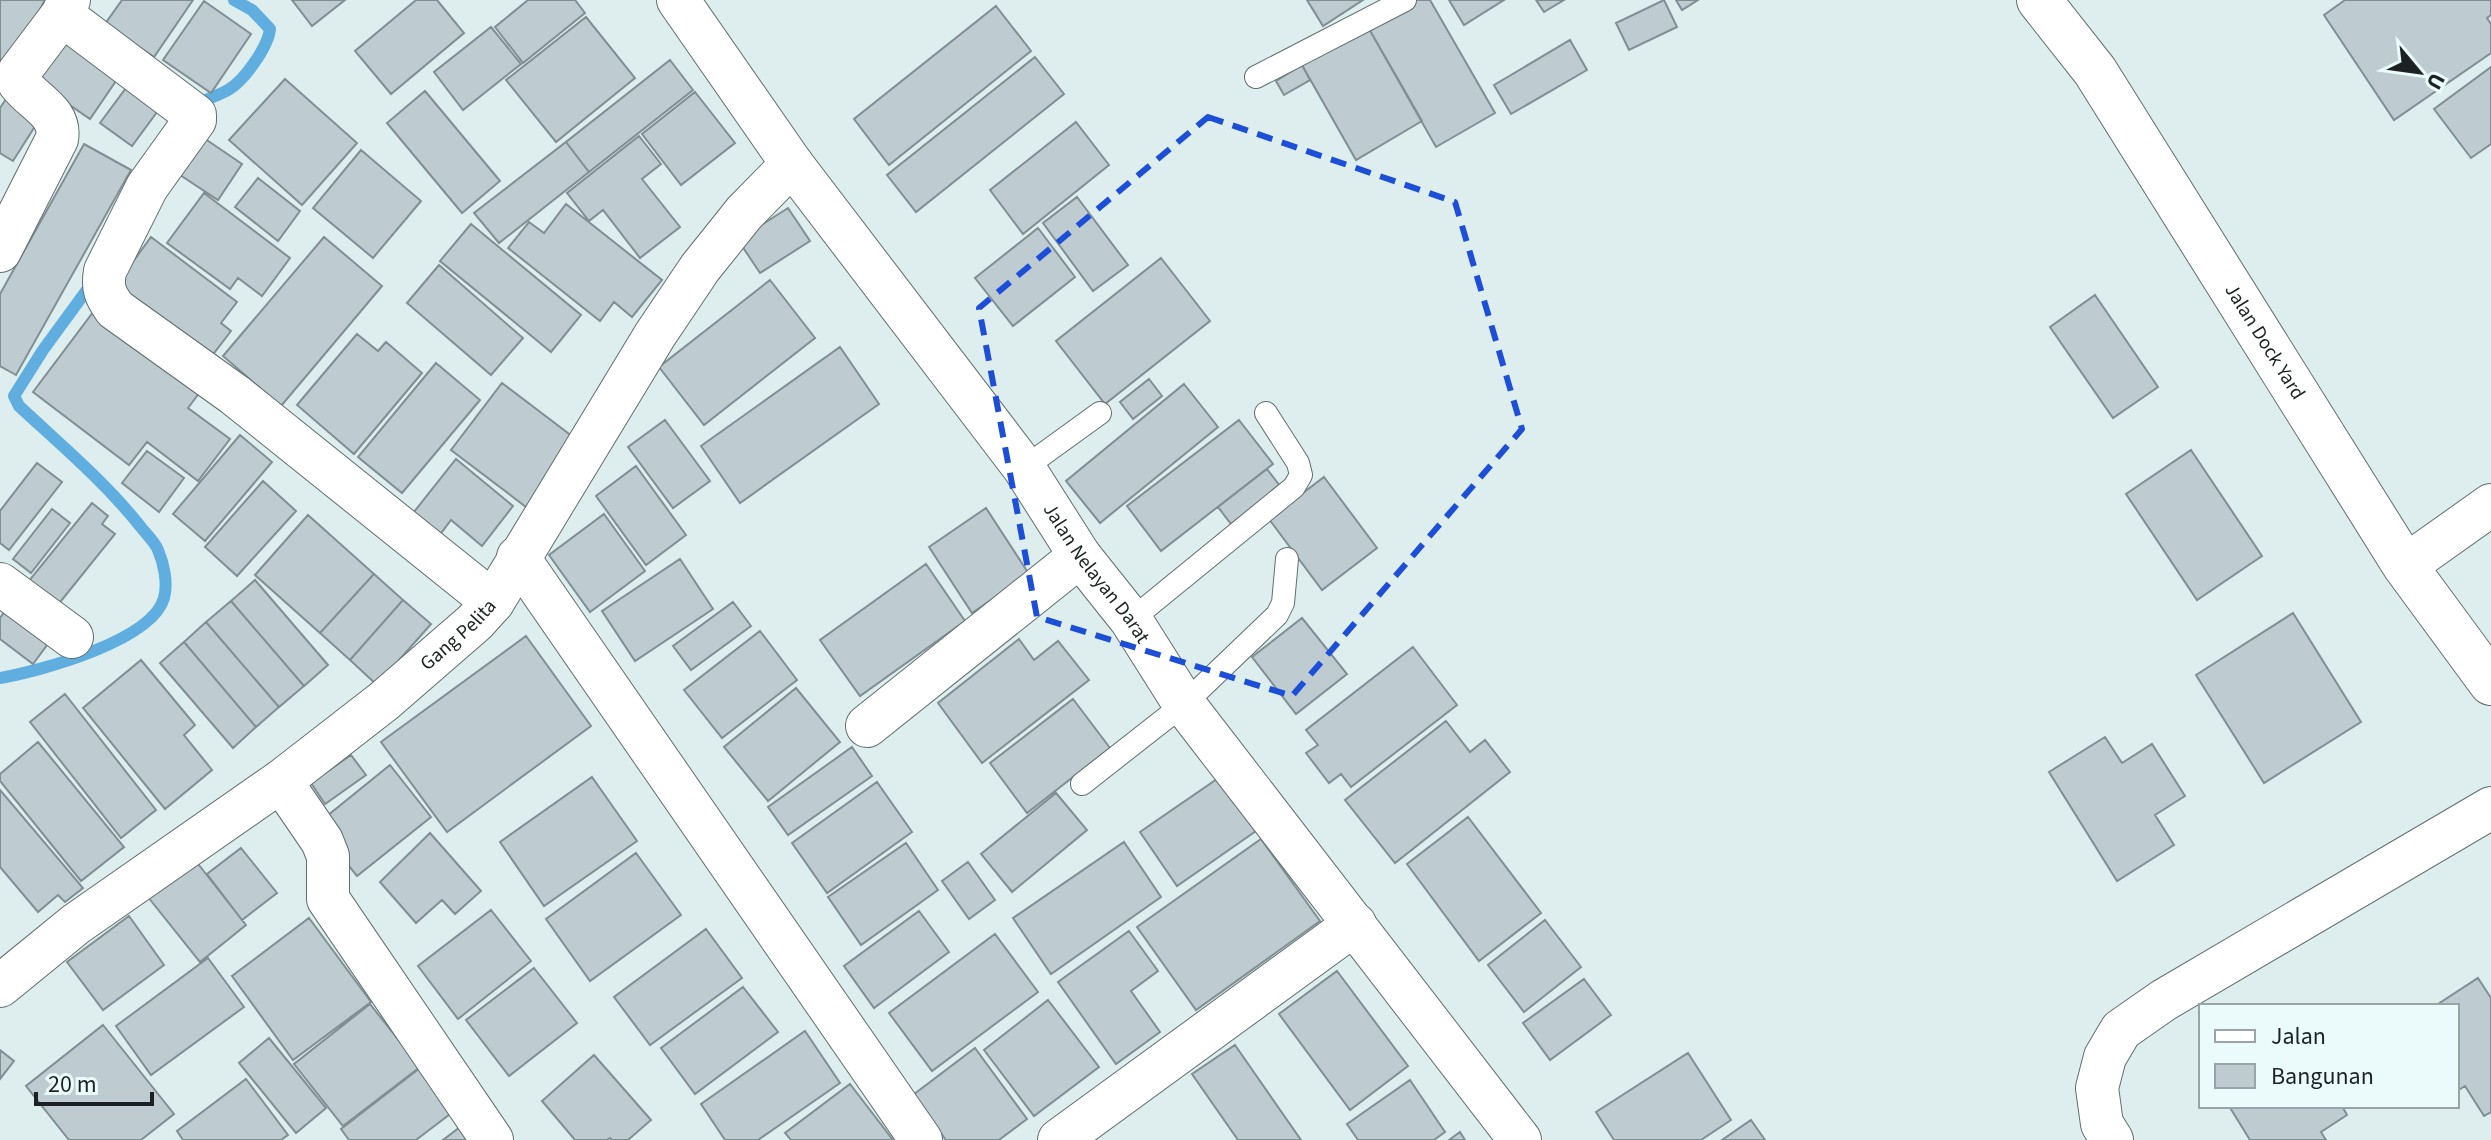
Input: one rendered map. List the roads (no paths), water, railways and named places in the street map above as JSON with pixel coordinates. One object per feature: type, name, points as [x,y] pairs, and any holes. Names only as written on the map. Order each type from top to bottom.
[{"type":"street","name":"Jalan Nelayan Darat","points":[[678,0],[792,164],[1024,468],[1080,556],[1131,620],[1184,704],[1520,1140]]},
{"type":"street","name":"Jalan Dock Yard","points":[[2039,0],[2095,71],[2405,566],[2491,683]]},
{"type":"street","points":[[0,251],[57,139],[59,129],[56,118],[19,83],[19,72],[65,7],[195,115],[195,120],[147,187],[105,271],[105,296],[115,309],[235,395],[493,602]]},
{"type":"street","name":"Gang Pelita","points":[[0,986],[76,924],[281,781],[384,701],[475,622],[493,602],[655,335],[700,268],[744,213],[792,164]]},
{"type":"street","points":[[2405,566],[2491,505]]},
{"type":"street","points":[[867,726],[1080,556]]},
{"type":"street","points":[[518,557],[921,1140]]},
{"type":"street","points":[[0,584],[72,637]]},
{"type":"street","points":[[281,781],[322,841],[328,856],[328,899],[492,1140]]},
{"type":"street","points":[[2112,1140],[2102,1124],[2097,1088],[2105,1057],[2121,1030],[2164,1000],[2491,808]]},
{"type":"street","points":[[1059,1140],[1355,924]]},
{"type":"lane","points":[[1256,77],[1405,0]]},
{"type":"lane","points":[[1024,468],[1100,413]]},
{"type":"lane","points":[[1131,620],[1294,487],[1301,475],[1298,463],[1266,413]]},
{"type":"lane","points":[[1082,784],[1184,704],[1277,615],[1286,589],[1287,559]]},
{"type":"waterway","points":[[193,105],[234,86],[265,45],[270,29],[252,10],[234,0]]},
{"type":"waterway","points":[[0,678],[66,661],[117,640],[139,628],[155,613],[164,598],[164,567],[153,541],[97,479],[19,406],[14,396],[92,283]]}]
